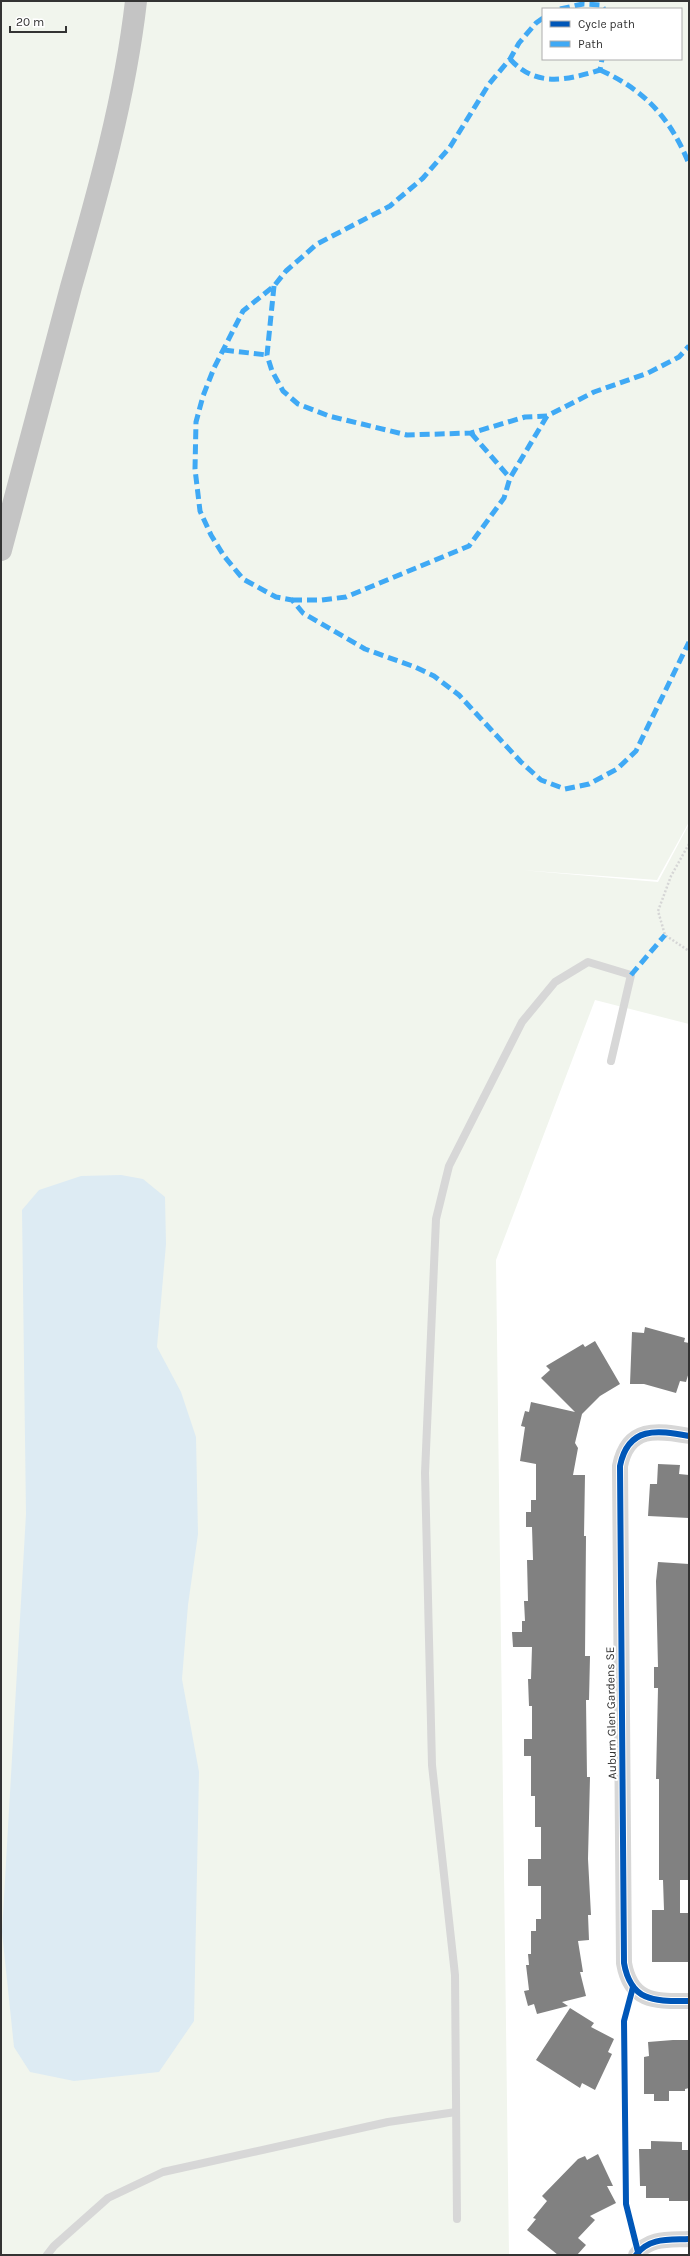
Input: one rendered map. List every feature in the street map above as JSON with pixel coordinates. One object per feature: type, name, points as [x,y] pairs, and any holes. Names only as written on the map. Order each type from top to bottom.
[{"type":"highway","points":[[1,550],[30,436],[102,177],[132,37],[136,1]]},
{"type":"street","name":"Auburn Glen Gardens SE","points":[[689,1436],[661,1431],[648,1432],[637,1437],[627,1445],[622,1455],[620,1466],[624,1962],[629,1980],[638,1992],[646,1998],[658,2001],[689,2001]]},
{"type":"street","points":[[636,2255],[647,2245],[656,2241],[689,2239]]},
{"type":"lane","points":[[457,2219],[455,1975],[432,1765],[425,1481],[436,1219],[450,1166],[522,1022],[555,982],[588,962],[631,975],[611,1061]]},
{"type":"lane","points":[[47,2255],[54,2246],[108,2198],[163,2172],[388,2122],[456,2112]]},
{"type":"path","points":[[689,844],[671,876],[658,911],[665,935],[689,951]]},
{"type":"shaded area","points":[[1,1],[689,1],[689,822],[657,880],[521,870],[658,882],[689,824],[689,1024],[595,1000],[496,1260],[509,2255],[1,2255]]},
{"type":"shaded area","points":[[121,1175],[143,1179],[165,1197],[166,1244],[157,1347],[181,1392],[196,1437],[198,1534],[188,1605],[182,1679],[199,1772],[194,2021],[159,2072],[74,2081],[30,2072],[14,2047],[2,1932],[26,1514],[22,1210],[39,1190],[81,1176]]},
{"type":"building","points":[[645,1327],[685,1338],[684,1342],[689,1343],[689,1372],[686,1382],[680,1381],[676,1393],[644,1384],[630,1384],[632,1332],[644,1333]]},
{"type":"building","points":[[595,1341],[620,1384],[600,1396],[582,1414],[575,1443],[578,1448],[573,1475],[585,1475],[585,1656],[590,1656],[589,1700],[586,1700],[587,1777],[590,1777],[588,1859],[591,1915],[588,1915],[589,1940],[578,1941],[583,1972],[580,1972],[586,1996],[562,2002],[568,2006],[537,2014],[534,2004],[528,2006],[524,1991],[529,1990],[526,1965],[529,1965],[528,1954],[531,1954],[531,1931],[536,1931],[536,1919],[541,1919],[541,1886],[528,1886],[528,1859],[541,1859],[541,1827],[535,1827],[535,1796],[531,1796],[531,1756],[524,1756],[524,1739],[532,1739],[532,1706],[529,1706],[528,1679],[531,1679],[532,1647],[513,1647],[512,1632],[522,1632],[522,1621],[525,1621],[524,1601],[528,1601],[527,1560],[533,1560],[532,1527],[526,1527],[526,1512],[531,1512],[531,1500],[536,1500],[536,1464],[520,1461],[525,1427],[521,1426],[525,1411],[529,1412],[531,1402],[575,1412],[541,1378],[550,1370],[546,1366],[583,1344],[585,1347]]},
{"type":"building","points":[[658,1464],[680,1465],[679,1474],[689,1475],[689,1518],[648,1516],[650,1484],[657,1484]]},
{"type":"building","points":[[658,1562],[689,1564],[689,1880],[680,1880],[680,1913],[689,1913],[689,1962],[652,1962],[652,1910],[664,1910],[663,1880],[659,1880],[659,1779],[656,1779],[658,1688],[654,1688],[654,1667],[658,1667],[656,1581]]},
{"type":"building","points":[[570,2008],[594,2023],[591,2027],[614,2039],[608,2052],[612,2054],[595,2090],[582,2083],[580,2088],[536,2060]]},
{"type":"building","points":[[689,2040],[689,2088],[685,2089],[685,2091],[669,2091],[669,2101],[654,2101],[654,2094],[644,2094],[644,2057],[649,2056],[648,2042]]},
{"type":"building","points":[[651,2141],[682,2142],[682,2150],[689,2150],[689,2201],[669,2201],[669,2198],[646,2198],[646,2186],[640,2186],[639,2149],[651,2149]]},
{"type":"building","points":[[598,2154],[613,2186],[607,2186],[616,2203],[590,2216],[595,2220],[578,2238],[586,2245],[577,2255],[558,2255],[527,2230],[536,2219],[533,2218],[547,2201],[542,2196],[578,2159],[585,2156],[587,2160]]},
{"type":"marked path","points":[[565,8],[583,4],[601,5],[603,8]]},
{"type":"marked path","points":[[542,19],[536,23],[519,43],[510,59],[489,84],[450,147],[423,178],[390,206],[317,244],[286,271],[274,286],[243,311],[214,368],[203,396],[196,422],[195,469],[200,511],[211,535],[224,556],[243,579],[276,597],[292,600],[303,613],[365,649],[415,667],[434,676],[459,695],[521,762],[541,780],[565,789],[589,784],[617,769],[636,751],[689,642]]},
{"type":"marked path","points":[[510,59],[530,74],[541,78],[552,79],[576,77],[600,70],[602,60]]},
{"type":"marked path","points":[[600,70],[630,87],[655,108],[674,133],[689,164]]},
{"type":"marked path","points":[[274,286],[267,355],[272,371],[283,391],[298,404],[329,416],[407,435],[471,433],[525,417],[547,416],[594,392],[648,373],[679,357],[689,346]]},
{"type":"marked path","points":[[224,350],[267,355]]},
{"type":"marked path","points":[[292,600],[322,600],[346,597],[469,546],[504,498],[510,478],[547,416]]},
{"type":"marked path","points":[[471,433],[510,478]]},
{"type":"marked path","points":[[631,975],[665,935]]},
{"type":"cycle path","points":[[689,1436],[655,1432],[637,1437],[624,1453],[620,1466],[624,1963],[627,1976],[632,1986],[639,1993],[656,2000],[689,2001]]},
{"type":"cycle path","points":[[633,1987],[624,2021],[626,2204],[638,2252]]},
{"type":"cycle path","points":[[636,2255],[641,2249],[653,2242],[689,2239]]}]
